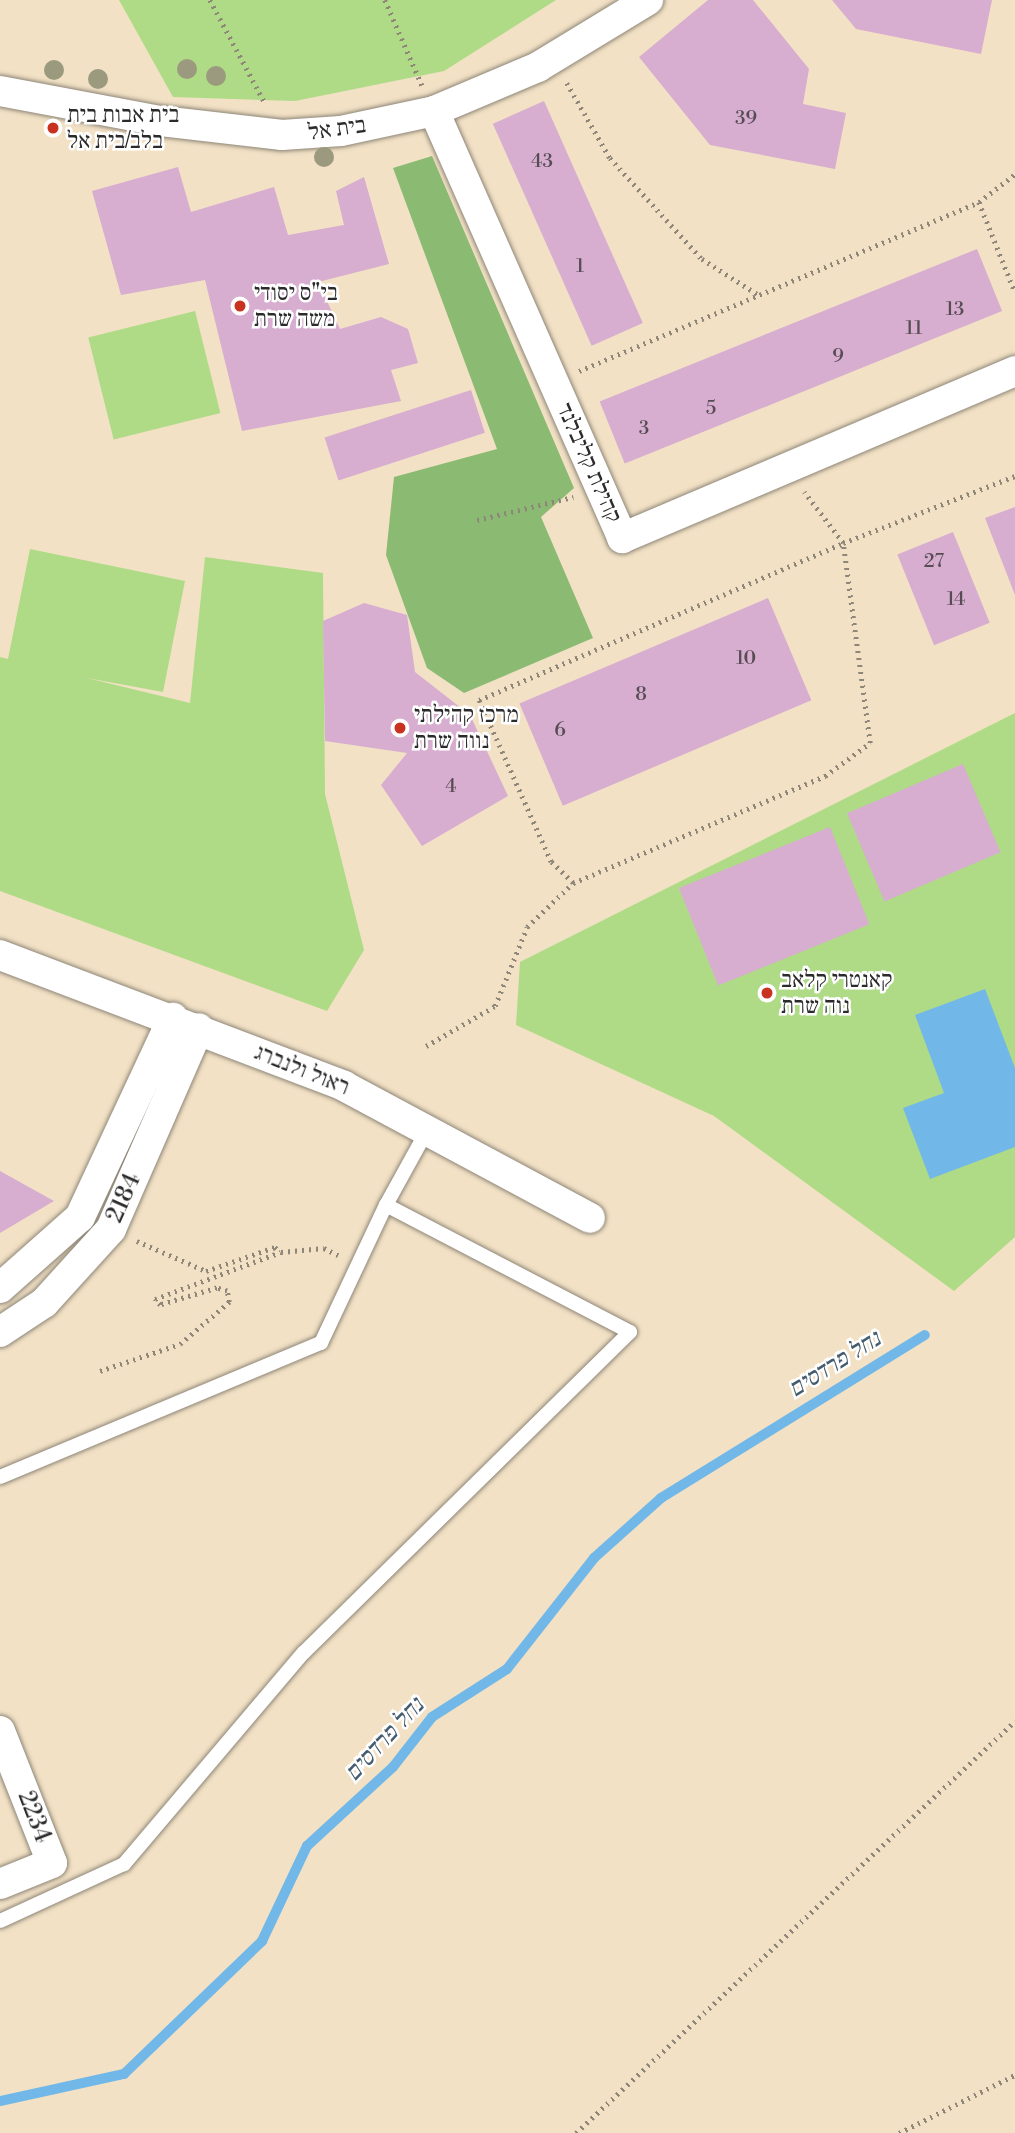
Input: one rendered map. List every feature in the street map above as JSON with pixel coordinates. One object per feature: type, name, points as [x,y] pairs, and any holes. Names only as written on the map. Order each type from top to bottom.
[{"type":"street","name":"בית אל","points":[[0,91],[161,121],[282,135],[341,131],[433,111],[553,58],[648,0]]},
{"type":"street","name":"קהילת קליבלנד","points":[[433,111],[622,538],[1015,371]]},
{"type":"street","name":"ראול ולנברג","points":[[0,955],[186,1023],[428,1128],[590,1218]]},
{"type":"street","name":"2184","points":[[0,1332],[44,1303],[111,1229],[186,1023]]},
{"type":"street","name":"2184","points":[[0,1288],[80,1217],[186,1023]]},
{"type":"street","name":"2234","points":[[0,1731],[52,1863],[0,1884]]},
{"type":"lane","points":[[0,1477],[321,1343],[386,1205],[428,1128]]},
{"type":"lane","points":[[0,1921],[124,1864],[303,1653],[630,1332],[386,1205]]},
{"type":"path","points":[[210,0],[282,135]]},
{"type":"path","points":[[385,0],[433,111]]},
{"type":"path","points":[[553,58],[610,158],[702,259],[759,295]]},
{"type":"path","points":[[553,382],[979,202],[1015,174]]},
{"type":"path","points":[[979,202],[1015,292]]},
{"type":"path","points":[[426,1046],[495,1006],[527,927],[573,883],[825,776],[870,743],[843,543],[785,469]]},
{"type":"path","points":[[573,883],[551,862],[479,700],[843,543],[1015,477]]},
{"type":"path","points":[[477,520],[601,490]]},
{"type":"path","points":[[111,1229],[206,1271],[275,1247],[281,1252]]},
{"type":"path","points":[[100,1371],[180,1344],[229,1302],[228,1292],[217,1288],[160,1306],[155,1299],[281,1252],[324,1248],[358,1266]]},
{"type":"path","points":[[576,2133],[1015,1721]]},
{"type":"path","points":[[899,2133],[1015,2075]]},
{"type":"green space","points":[[119,0],[556,0],[444,71],[295,101],[173,97]]},
{"type":"green space","points":[[432,156],[574,488],[541,517],[593,638],[464,693],[427,668],[386,555],[394,477],[497,449],[393,168]]},
{"type":"green space","points":[[195,311],[220,413],[114,439],[88,338]]},
{"type":"green space","points":[[30,549],[185,581],[163,692],[87,678],[190,703],[205,557],[323,573],[325,794],[364,950],[327,1011],[0,891],[0,657],[8,659]]},
{"type":"green space","name":"קאנטרי קלאב נוה שרת","points":[[1015,713],[1015,1237],[954,1291],[714,1116],[516,1025],[520,962]]},
{"type":"water","points":[[985,989],[1015,1068],[1015,1147],[930,1179],[903,1108],[944,1093],[915,1015]]},
{"type":"building","points":[[708,0],[753,0],[809,69],[803,104],[846,113],[835,169],[710,145],[639,57]]},
{"type":"building","points":[[832,0],[992,0],[981,54],[856,29]]},
{"type":"building","points":[[544,101],[643,323],[592,346],[493,124]]},
{"type":"building","points":[[178,167],[191,212],[274,187],[288,235],[344,225],[336,191],[364,177],[389,264],[318,282],[340,329],[381,317],[408,329],[418,363],[391,370],[401,401],[242,431],[205,280],[121,295],[92,191]]},
{"type":"building","points":[[977,249],[1002,311],[625,464],[600,401]]},
{"type":"building","points":[[471,390],[485,433],[338,480],[325,438]]},
{"type":"building","points":[[1015,507],[1015,595],[985,518]]},
{"type":"building","points":[[953,532],[990,623],[934,645],[897,554]]},
{"type":"building","points":[[768,598],[811,700],[563,806],[519,703]]},
{"type":"building","name":"מרכז קהילתי נווה שרת","points":[[364,603],[407,615],[415,672],[470,715],[508,796],[422,846],[381,785],[407,753],[325,741],[323,621]]},
{"type":"building","points":[[963,764],[1001,852],[885,902],[847,813]]},
{"type":"building","points":[[830,827],[869,924],[718,985],[679,888]]},
{"type":"building","points":[[0,1171],[54,1201],[0,1233]]},
{"type":"waterway","name":"נחל פרדסים","points":[[0,2101],[124,2074],[262,1941],[307,1846],[393,1767],[432,1717],[507,1669],[594,1558],[661,1498],[925,1335]]},
{"type":"place","name":"בית אבות בית בלב/בית אל","points":[[53,128]]},
{"type":"place","name":"בי\"ס יסודי משה שרת","points":[[240,306]]},
{"type":"place","name":"מרכז קהילתי נווה שרת","points":[[400,728]]},
{"type":"place","name":"קאנטרי קלאב נוה שרת","points":[[767,993]]}]
